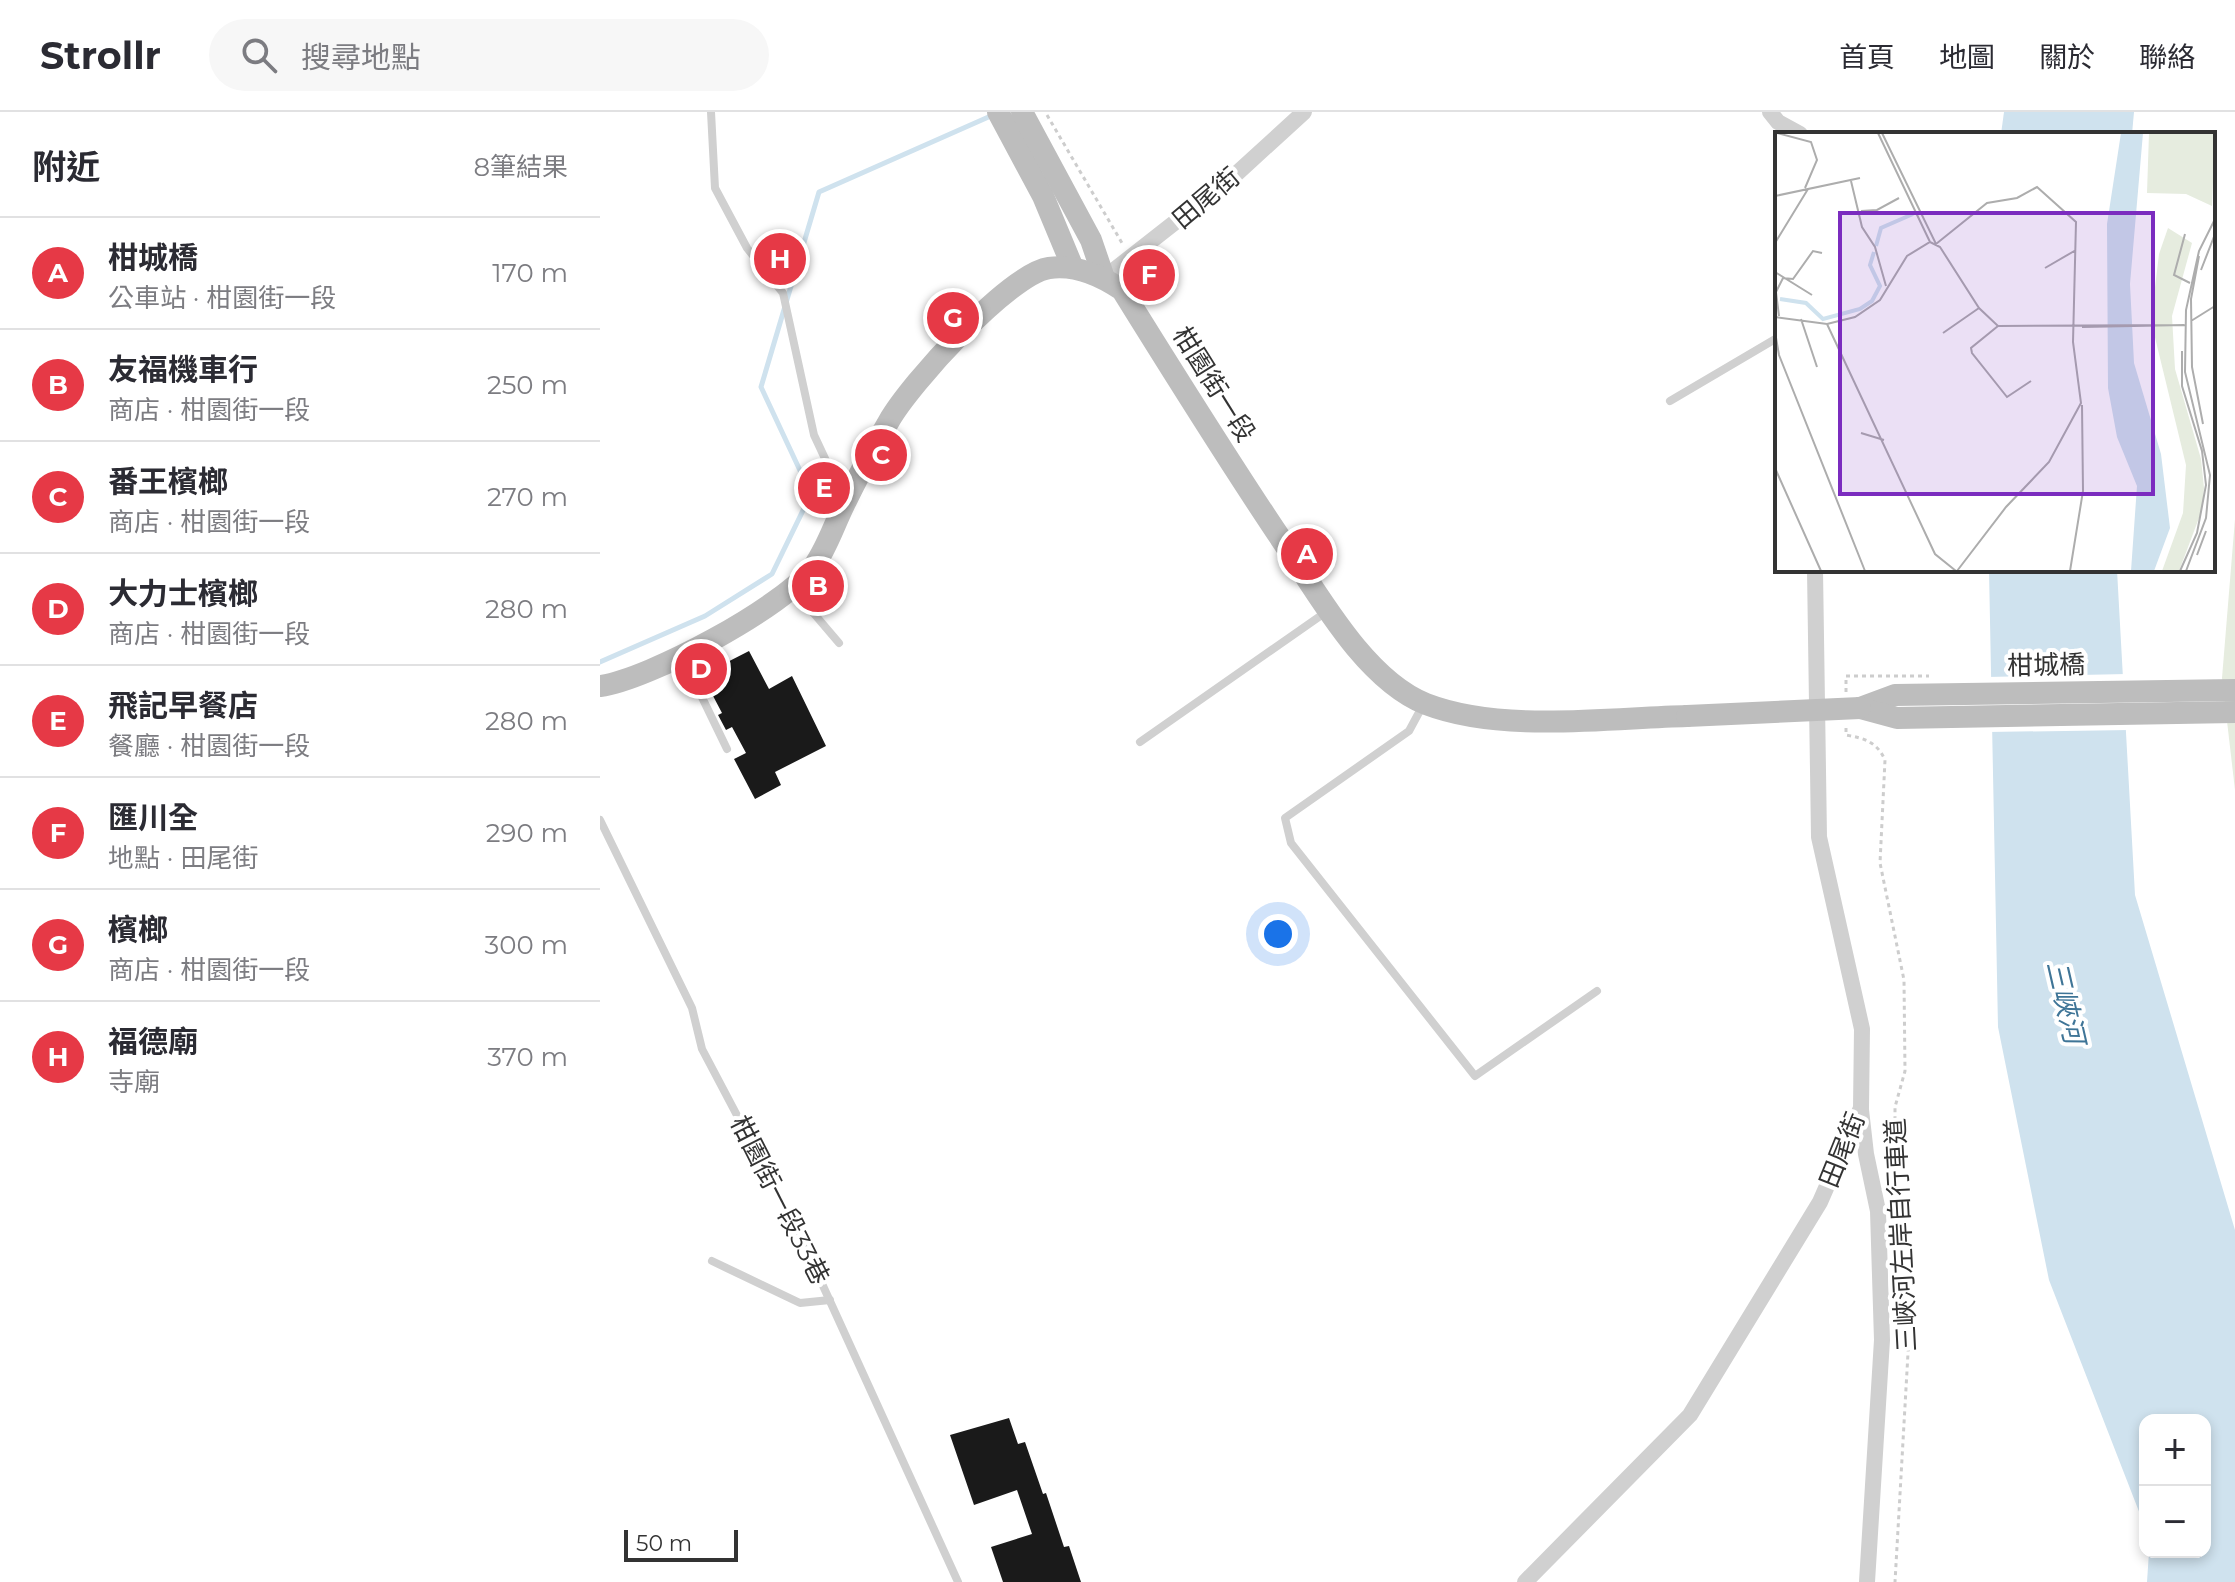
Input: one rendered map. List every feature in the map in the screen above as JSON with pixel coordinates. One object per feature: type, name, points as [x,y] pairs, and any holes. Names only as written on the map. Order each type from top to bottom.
[{"type":"street","points":[[998,112],[1043,196],[1073,268]]},
{"type":"street","points":[[1022,112],[1091,240],[1104,278]]},
{"type":"street","name":"田尾街","points":[[1104,278],[1234,176],[1304,112]]},
{"type":"street","points":[[1770,112],[1778,122],[1796,132]]},
{"type":"street","name":"柑園街一段","points":[[600,686],[682,655],[741,625],[792,587],[813,567],[891,417],[954,340],[1020,280],[1046,269],[1073,268],[1104,278],[1122,290],[1242,481],[1329,610],[1369,660],[1424,703],[1452,712],[1526,720],[1687,716]]},
{"type":"street","name":"田尾街","points":[[1525,1582],[1690,1415],[1820,1202],[1861,1108],[1862,1029],[1819,837],[1815,572]]},
{"type":"street","name":"柑城橋","points":[[1851,712],[1895,695],[2235,690]]},
{"type":"street","name":"柑城橋","points":[[1687,716],[1851,712],[1897,718],[2235,712]]},
{"type":"street","points":[[1861,1108],[1866,1154],[1878,1211],[1882,1340],[1867,1582]]},
{"type":"lane","points":[[711,112],[715,188],[747,248],[783,293],[814,435],[845,502]]},
{"type":"lane","points":[[1670,401],[1775,339]]},
{"type":"lane","points":[[792,587],[839,643]]},
{"type":"lane","points":[[1140,742],[1329,610]]},
{"type":"lane","points":[[682,655],[727,749]]},
{"type":"lane","points":[[1424,703],[1409,731],[1285,818],[1291,843],[1475,1076],[1597,991]]},
{"type":"lane","name":"柑園街一段33巷","points":[[600,820],[692,1008],[702,1049],[830,1300],[958,1582]]},
{"type":"lane","points":[[712,1261],[800,1303],[830,1300]]},
{"type":"path","points":[[1045,112],[1131,258]]},
{"type":"path","points":[[1851,712],[1846,676],[1929,674],[1929,682]]},
{"type":"path","name":"三峽河左岸自行車道","points":[[1851,712],[1846,735],[1864,738],[1880,749],[1885,760],[1880,863],[1904,980],[1905,1071],[1895,1107],[1895,1170],[1910,1318],[1895,1582]]},
{"type":"shaded area","points":[[2235,519],[2235,790],[2222,678]]},
{"type":"water","points":[[2004,112],[2134,112],[2132,132],[2001,132]]},
{"type":"water","name":"三峽河","points":[[1989,572],[2117,572],[2135,895],[2235,1230],[2235,1582],[2147,1582],[2149,1558],[2211,1558],[2211,1414],[2139,1414],[2139,1512],[2049,1280],[1998,1027]]},
{"type":"pier","points":[[2127,674],[2130,730],[1988,732],[1987,677]]},
{"type":"building","points":[[1153,253],[1161,266],[1154,270],[1165,288],[1150,298],[1139,279],[1140,271],[1146,268],[1143,262]]},
{"type":"building","points":[[749,651],[769,689],[792,676],[826,746],[775,772],[781,785],[755,799],[734,759],[746,753],[732,727],[726,730],[718,715],[722,713],[702,675]]},
{"type":"building","points":[[1009,1418],[1018,1444],[1025,1442],[1064,1547],[1069,1546],[1081,1582],[1003,1582],[991,1547],[1032,1534],[1017,1490],[974,1505],[950,1435]]},
{"type":"waterway","points":[[600,662],[705,616],[772,574],[811,494],[761,387],[819,192],[993,115]]},
{"type":"place","name":"福德廟","points":[[780,259]]},
{"type":"place","name":"匯川全","points":[[1149,275]]},
{"type":"place","name":"檳榔","points":[[953,318]]},
{"type":"place","name":"番王檳榔","points":[[881,455]]},
{"type":"place","name":"飛記早餐店","points":[[824,488]]},
{"type":"place","name":"柑城橋","points":[[1307,554]]},
{"type":"place","name":"友福機車行","points":[[818,586]]},
{"type":"place","name":"大力士檳榔","points":[[701,669]]}]
